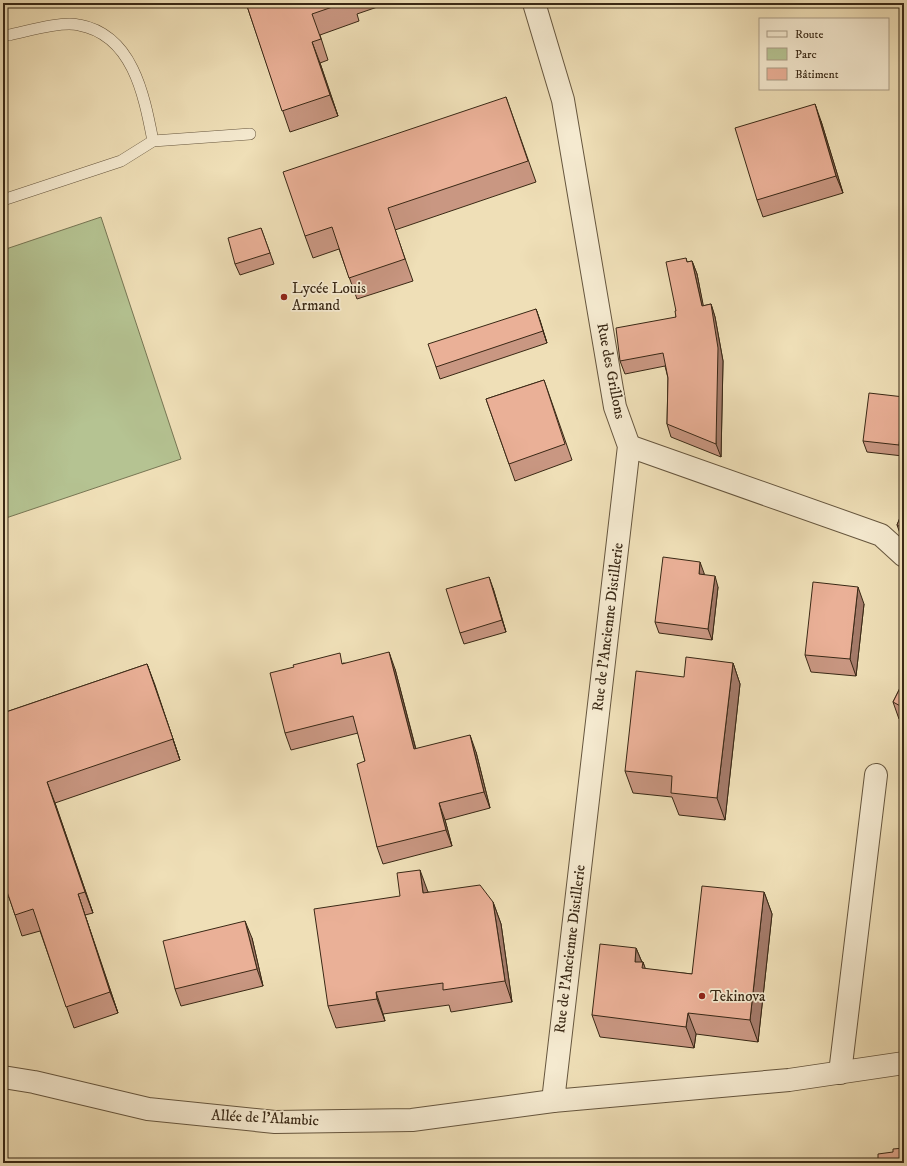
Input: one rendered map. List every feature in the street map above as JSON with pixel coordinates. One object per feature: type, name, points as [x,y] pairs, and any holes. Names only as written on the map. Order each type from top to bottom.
[{"type":"street","name":"Rue des Grillons","points":[[534,3],[563,100],[615,407],[629,446]]},
{"type":"street","points":[[629,446],[881,535],[904,556]]},
{"type":"street","name":"Rue de l'Ancienne Distillerie","points":[[553,1101],[629,446]]},
{"type":"street","points":[[840,1072],[876,774]]},
{"type":"street","points":[[553,1101],[789,1080],[904,1063]]},
{"type":"street","name":"Allée de l'Alambic","points":[[3,1077],[34,1082],[148,1109],[275,1122],[412,1120],[553,1101]]},
{"type":"lane","points":[[9,35],[50,26],[78,24],[102,32],[128,58],[144,99],[153,140]]},
{"type":"lane","points":[[3,200],[120,161],[153,140],[250,134]]},
{"type":"green space","points":[[101,217],[181,459],[3,519],[3,250]]},
{"type":"building","points":[[246,3],[344,3],[312,14],[321,39],[312,42],[330,95],[282,111]]},
{"type":"building","points":[[506,97],[528,161],[388,208],[405,259],[349,278],[332,227],[305,236],[283,172]]},
{"type":"building","points":[[815,104],[836,176],[757,200],[735,128]]},
{"type":"building","points":[[261,228],[270,253],[235,264],[228,238]]},
{"type":"building","points":[[686,258],[687,262],[692,261],[702,306],[711,304],[718,348],[716,444],[667,424],[668,378],[663,353],[620,361],[616,328],[676,317],[666,262]]},
{"type":"building","points":[[536,309],[543,331],[436,367],[428,344]]},
{"type":"building","points":[[544,380],[565,444],[509,464],[486,399]]},
{"type":"building","points":[[869,393],[904,397],[899,445],[863,441]]},
{"type":"building","points":[[904,508],[904,529],[897,525]]},
{"type":"building","points":[[663,557],[700,562],[699,574],[715,576],[708,629],[655,622]]},
{"type":"building","points":[[489,577],[502,620],[460,633],[446,589]]},
{"type":"building","points":[[813,582],[858,587],[850,659],[805,655]]},
{"type":"building","points":[[389,652],[414,749],[470,735],[484,792],[439,803],[446,830],[377,847],[357,764],[365,761],[353,716],[285,733],[270,673],[294,667],[293,665],[340,653],[342,664]]},
{"type":"building","points":[[686,657],[733,663],[717,798],[671,793],[672,776],[625,771],[636,671],[684,677]]},
{"type":"building","points":[[147,664],[173,739],[47,782],[85,892],[78,894],[110,992],[66,1007],[33,909],[15,915],[3,880],[3,713]]},
{"type":"building","points":[[904,680],[904,708],[893,702]]},
{"type":"building","points":[[420,870],[423,893],[480,885],[493,902],[505,981],[443,990],[443,983],[376,992],[377,999],[328,1006],[314,909],[400,896],[397,873]]},
{"type":"building","points":[[702,886],[764,892],[750,1020],[688,1013],[686,1027],[592,1015],[600,944],[636,948],[635,962],[643,962],[642,968],[692,974]]},
{"type":"building","points":[[245,921],[257,969],[175,989],[163,941]]},
{"type":"building","points":[[904,1148],[904,1163],[878,1163],[878,1154],[893,1152],[893,1149]]},
{"type":"place","name":"Lycée Louis Armand","points":[[284,297]]},
{"type":"place","name":"Tekinova","points":[[702,996]]}]
